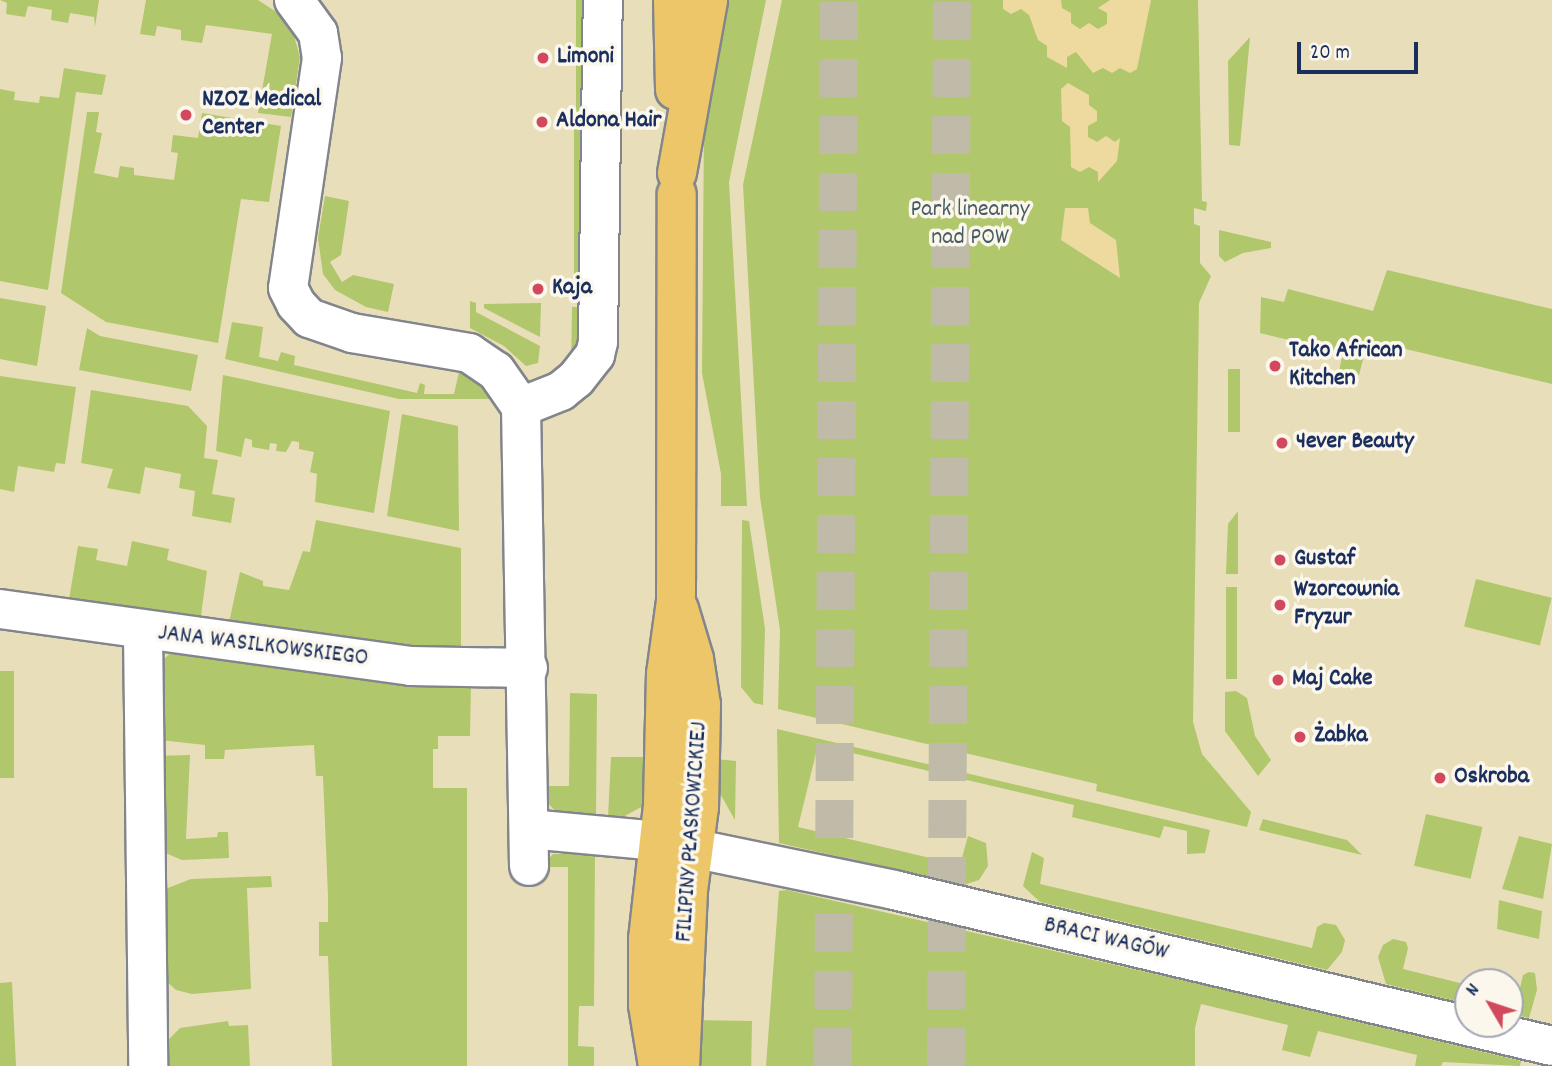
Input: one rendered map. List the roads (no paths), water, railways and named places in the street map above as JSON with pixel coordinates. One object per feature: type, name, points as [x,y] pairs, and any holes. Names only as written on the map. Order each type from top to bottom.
[{"type":"main road","name":"FILIPINY PŁASKOWICKIEJ","points":[[673,0],[677,184],[676,601],[666,674],[676,845],[680,1066]]},
{"type":"main road","name":"FILIPINY PŁASKOWICKIEJ","points":[[677,184],[708,0]]},
{"type":"main road","name":"FILIPINY PŁASKOWICKIEJ","points":[[658,1066],[648,1005],[649,915],[676,845]]},
{"type":"street","points":[[294,0],[318,33],[322,58],[288,288],[296,304],[309,318],[352,333],[469,353],[496,371],[521,407],[528,668]]},
{"type":"street","points":[[521,407],[576,379],[595,355],[598,342],[603,0]]},
{"type":"street","name":"JANA WASILKOWSKIEGO","points":[[0,610],[143,632],[411,666],[528,668]]},
{"type":"street","points":[[143,632],[148,1066]]},
{"type":"street","name":"BRACI WAGÓW","points":[[528,668],[529,848],[676,845],[995,913],[1552,1046]]},
{"type":"tunnel","points":[[833,1066],[839,0]]},
{"type":"tunnel","points":[[946,1066],[952,0]]},
{"type":"place","name":"Limoni","points":[[543,58]]},
{"type":"place","name":"NZOZ Medical Center","points":[[186,115]]},
{"type":"place","name":"Aldona Hair","points":[[542,122]]},
{"type":"place","name":"Kaja","points":[[538,289]]},
{"type":"place","name":"Tako African Kitchen","points":[[1275,366]]},
{"type":"place","name":"4ever Beauty","points":[[1282,443]]},
{"type":"place","name":"Gustaf","points":[[1280,560]]},
{"type":"place","name":"Wzorcownia Fryzur","points":[[1280,605]]},
{"type":"place","name":"Maj Cake","points":[[1278,680]]},
{"type":"place","name":"Żabka","points":[[1300,737]]},
{"type":"place","name":"Oskroba","points":[[1440,778]]},
{"type":"park label","name":"Park linearny nad POW","points":[[970,225]]}]
